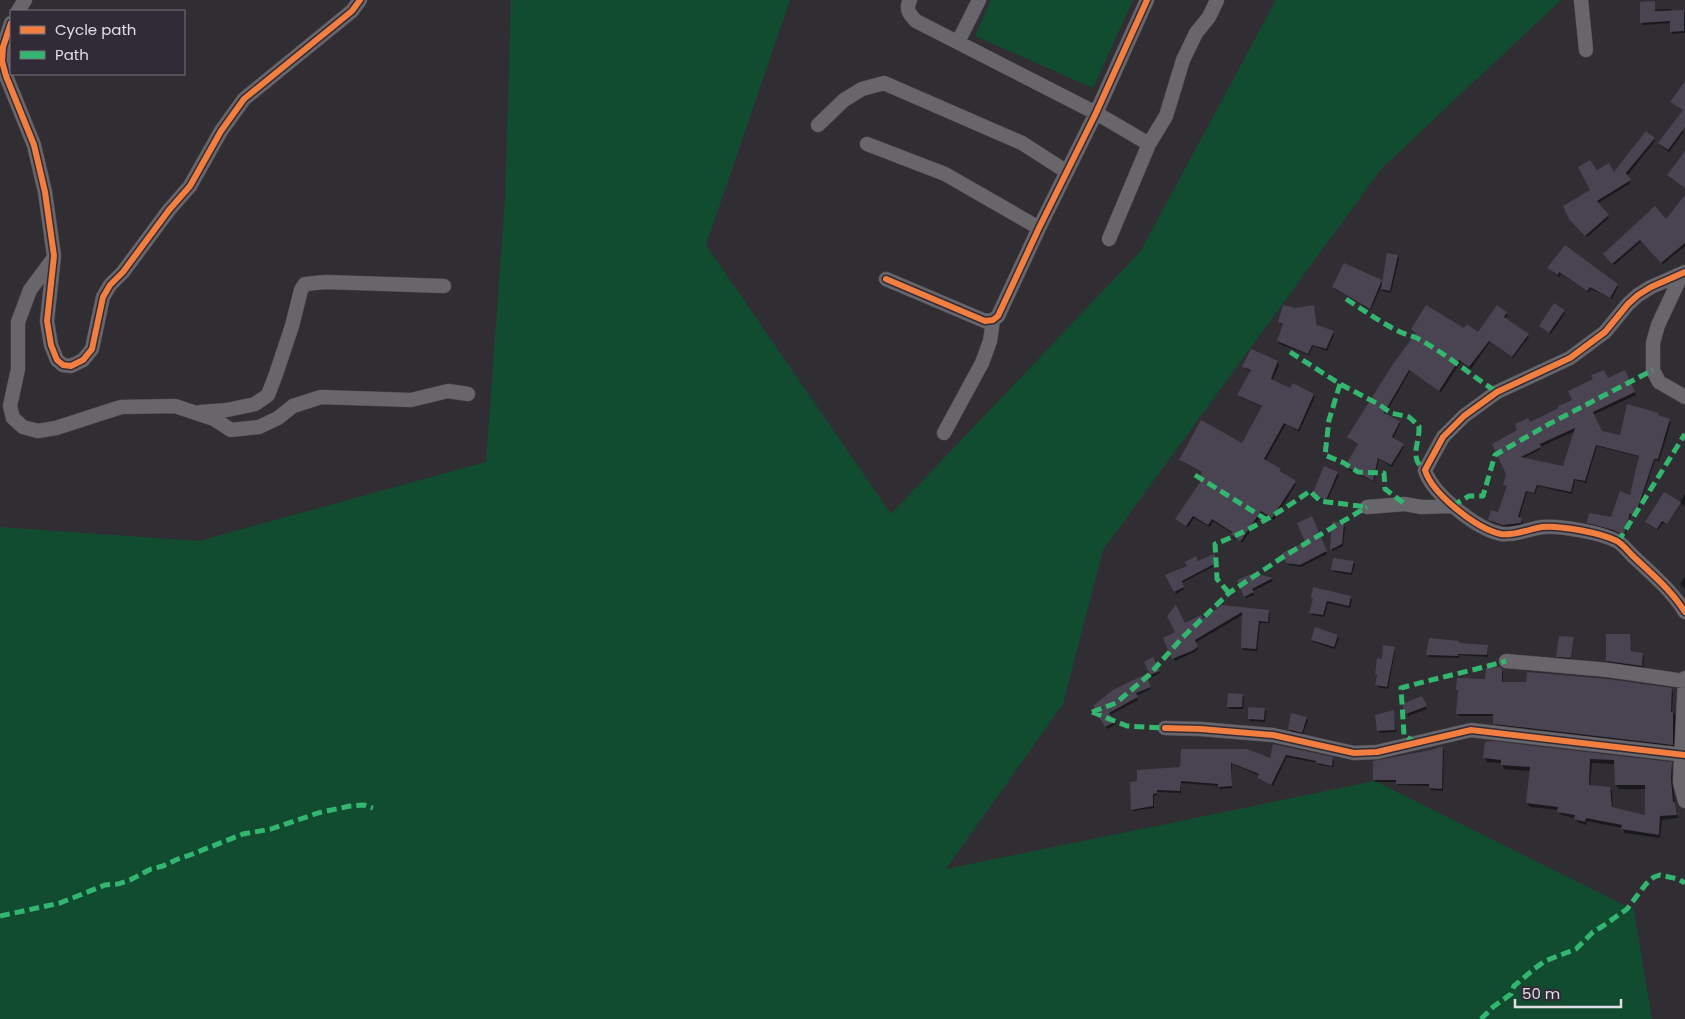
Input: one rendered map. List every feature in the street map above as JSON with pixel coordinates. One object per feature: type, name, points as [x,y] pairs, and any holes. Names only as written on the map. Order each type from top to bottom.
[{"type":"street","points":[[10,26],[3,48],[2,61],[6,76],[34,145],[45,192],[54,256],[47,320],[53,353],[63,365],[71,366],[83,360],[92,350],[104,297],[110,285],[123,272],[169,210],[190,186],[221,131],[244,99],[352,11],[360,0]]},
{"type":"street","points":[[910,0],[908,4],[909,14],[916,21],[1096,113],[1149,144]]},
{"type":"street","points":[[958,42],[979,0]]},
{"type":"street","points":[[886,279],[985,321],[993,320],[998,316],[1096,113],[1147,0]]},
{"type":"street","points":[[1109,239],[1149,144],[1166,116],[1184,60],[1196,33],[1209,17],[1217,0]]},
{"type":"street","points":[[1581,0],[1586,50]]},
{"type":"street","points":[[818,125],[844,100],[862,89],[884,84],[1022,143],[1067,172]]},
{"type":"street","points":[[867,144],[945,174],[1039,228]]},
{"type":"street","points":[[54,256],[30,290],[18,322],[18,369],[10,406],[13,418],[23,427],[38,431],[56,428],[121,407],[175,406],[214,419],[231,430],[258,427],[278,418],[293,406],[321,397],[411,400],[448,391],[468,394]]},
{"type":"street","points":[[1684,273],[1666,306],[1653,343],[1654,370],[1659,382],[1685,397]]},
{"type":"street","points":[[1684,273],[1651,287],[1638,295],[1605,332],[1570,358],[1497,392],[1464,416],[1443,437],[1425,470],[1426,476],[1435,490],[1452,506],[1484,528],[1503,534],[1542,527],[1560,527],[1602,536],[1618,542],[1676,597],[1685,612]]},
{"type":"street","points":[[194,412],[227,410],[254,404],[268,395],[292,326],[300,290],[305,284],[326,282],[444,286]]},
{"type":"street","points":[[944,433],[982,363],[990,341],[993,320]]},
{"type":"street","points":[[1367,507],[1404,504],[1421,507],[1452,506]]},
{"type":"street","points":[[1506,661],[1608,670],[1685,680],[1680,782],[1685,801]]},
{"type":"street","points":[[1165,728],[1201,728],[1273,735],[1354,753],[1377,752],[1471,730],[1682,754]]},
{"type":"green space","points":[[511,0],[790,0],[706,245],[891,514],[1140,252],[1276,0],[1561,0],[1381,169],[1103,550],[1063,704],[946,869],[1375,781],[1634,910],[1652,1019],[0,1019],[0,527],[199,541],[486,462],[505,199]]},
{"type":"green space","points":[[991,0],[1133,0],[1093,88],[975,36]]},
{"type":"building","points":[[1655,1],[1655,11],[1684,10],[1684,31],[1670,32],[1670,21],[1640,23],[1640,2]]},
{"type":"building","points":[[1685,81],[1685,127],[1668,150],[1658,143],[1683,110],[1670,102]]},
{"type":"building","points":[[1646,131],[1655,138],[1626,173],[1631,180],[1597,201],[1609,215],[1585,236],[1569,219],[1563,206],[1590,190],[1578,167],[1590,160],[1597,170],[1609,163],[1614,172]]},
{"type":"building","points":[[1685,151],[1685,188],[1667,175]]},
{"type":"building","points":[[1685,195],[1685,243],[1661,263],[1640,240],[1612,264],[1603,254],[1655,206],[1666,219]]},
{"type":"building","points":[[1565,245],[1618,284],[1610,298],[1590,287],[1587,291],[1559,272],[1558,275],[1547,268]]},
{"type":"building","points":[[1387,253],[1398,255],[1390,291],[1381,289]]},
{"type":"building","points":[[1344,263],[1382,280],[1370,309],[1332,287]]},
{"type":"building","points":[[1554,303],[1565,310],[1549,333],[1539,326]]},
{"type":"building","points":[[1283,305],[1295,308],[1314,305],[1317,325],[1334,331],[1326,349],[1312,345],[1308,354],[1277,341],[1283,324],[1278,322]]},
{"type":"building","points":[[1426,305],[1464,328],[1467,324],[1478,332],[1497,305],[1507,312],[1504,317],[1529,334],[1512,357],[1489,341],[1469,367],[1459,360],[1439,391],[1409,370],[1384,413],[1400,421],[1392,437],[1404,444],[1391,465],[1378,458],[1373,481],[1345,466],[1358,444],[1347,437],[1393,364],[1416,333],[1411,329]]},
{"type":"building","points":[[1251,349],[1278,361],[1271,379],[1290,388],[1293,383],[1314,394],[1298,430],[1284,423],[1264,459],[1296,481],[1272,518],[1261,511],[1240,542],[1231,534],[1232,532],[1212,519],[1208,525],[1193,516],[1186,526],[1175,519],[1203,478],[1200,476],[1202,472],[1179,460],[1201,420],[1242,443],[1262,406],[1237,395],[1251,370],[1242,367]]},
{"type":"building","points":[[1604,370],[1608,378],[1625,370],[1635,392],[1593,412],[1602,431],[1620,435],[1627,404],[1659,413],[1658,415],[1670,419],[1658,459],[1654,459],[1635,516],[1630,513],[1624,535],[1587,523],[1589,513],[1611,517],[1620,491],[1630,495],[1639,456],[1596,445],[1585,481],[1574,479],[1571,492],[1537,485],[1534,493],[1526,491],[1518,517],[1522,518],[1521,523],[1503,525],[1488,520],[1491,510],[1498,512],[1507,486],[1503,485],[1506,474],[1492,444],[1517,430],[1515,424],[1528,418],[1530,422],[1572,400],[1568,391],[1593,379],[1591,375]],"holes":[[[1575,428],[1563,466],[1521,457],[1541,447],[1540,444]]]},
{"type":"building","points":[[1324,466],[1338,472],[1326,500],[1312,495]]},
{"type":"building","points":[[1664,492],[1681,502],[1667,524],[1662,521],[1657,529],[1645,522]]},
{"type":"building","points":[[1312,516],[1327,551],[1300,565],[1286,563],[1282,553],[1305,542],[1297,523]]},
{"type":"building","points":[[1332,521],[1344,524],[1342,544],[1330,550]]},
{"type":"building","points":[[1214,554],[1218,562],[1182,581],[1184,587],[1174,592],[1165,575],[1187,566],[1185,562],[1196,556],[1198,561]]},
{"type":"building","points":[[1333,558],[1354,561],[1351,573],[1331,570]]},
{"type":"building","points":[[1254,573],[1273,578],[1252,589],[1254,592],[1244,597],[1237,580]]},
{"type":"building","points":[[1313,587],[1351,596],[1349,606],[1327,601],[1323,615],[1309,613],[1313,599],[1311,598]]},
{"type":"building","points":[[1176,605],[1185,623],[1201,615],[1203,619],[1222,605],[1269,610],[1268,622],[1259,621],[1256,649],[1241,648],[1242,612],[1195,640],[1198,646],[1194,650],[1172,659],[1163,638],[1175,632],[1167,616]]},
{"type":"building","points":[[1315,627],[1338,635],[1334,647],[1311,640]]},
{"type":"building","points":[[1606,634],[1630,634],[1631,651],[1643,653],[1642,666],[1606,661]]},
{"type":"building","points":[[1559,636],[1574,637],[1571,658],[1556,657]]},
{"type":"building","points":[[1429,638],[1488,645],[1487,655],[1426,655]]},
{"type":"building","points":[[1383,645],[1395,647],[1387,687],[1375,685],[1377,658],[1382,659]]},
{"type":"building","points":[[1153,657],[1160,671],[1150,675],[1144,662]]},
{"type":"building","points":[[1500,667],[1502,669],[1502,682],[1526,682],[1527,672],[1607,679],[1672,688],[1673,745],[1493,724],[1493,714],[1456,714],[1457,678],[1485,679],[1486,668]]},
{"type":"building","points":[[1146,674],[1151,687],[1136,693],[1138,697],[1109,713],[1115,722],[1105,727],[1093,706],[1113,690]]},
{"type":"building","points":[[1228,693],[1243,694],[1242,707],[1227,707]]},
{"type":"building","points":[[1422,696],[1427,706],[1406,714],[1402,704]]},
{"type":"building","points":[[1248,707],[1265,708],[1264,720],[1248,719]]},
{"type":"building","points":[[1394,710],[1395,730],[1377,731],[1375,715]]},
{"type":"building","points":[[1291,713],[1307,717],[1302,733],[1288,729]]},
{"type":"building","points":[[1493,741],[1672,762],[1673,802],[1675,802],[1677,815],[1660,816],[1659,835],[1621,829],[1622,825],[1586,818],[1585,822],[1574,819],[1575,815],[1557,812],[1558,807],[1526,803],[1530,767],[1501,765],[1501,760],[1483,758],[1485,742]],"holes":[[[1590,759],[1614,760],[1615,785],[1645,785],[1645,815],[1612,807],[1610,787],[1589,785]]]},
{"type":"building","points":[[1273,744],[1333,757],[1332,766],[1286,755],[1271,785],[1257,778],[1259,774],[1231,763],[1232,786],[1218,787],[1218,784],[1181,781],[1180,791],[1157,790],[1157,793],[1153,794],[1153,806],[1131,810],[1130,782],[1137,781],[1137,770],[1180,767],[1181,749],[1247,749],[1270,758]]},
{"type":"building","points":[[1443,747],[1442,789],[1429,788],[1429,784],[1396,784],[1396,780],[1373,780],[1373,761]]},
{"type":"marked path","points":[[1346,299],[1390,327],[1421,340],[1434,348],[1497,392]]},
{"type":"marked path","points":[[1290,352],[1340,384],[1380,405],[1391,413],[1409,417],[1419,426],[1416,456],[1417,461],[1425,470]]},
{"type":"marked path","points":[[1452,506],[1469,496],[1483,496],[1495,455],[1549,424],[1653,370]]},
{"type":"marked path","points":[[1340,384],[1329,420],[1325,455],[1344,463],[1358,472],[1384,473],[1385,489],[1405,504]]},
{"type":"marked path","points":[[1618,542],[1685,434]]},
{"type":"marked path","points":[[1195,475],[1267,520]]},
{"type":"marked path","points":[[1229,593],[1217,579],[1215,544],[1264,521],[1310,491],[1320,501],[1367,507]]},
{"type":"marked path","points":[[1092,712],[1116,703],[1149,675],[1182,638],[1229,593],[1286,555],[1367,507]]},
{"type":"marked path","points":[[1416,743],[1404,735],[1401,688],[1506,661]]},
{"type":"marked path","points":[[1092,712],[1127,726],[1165,728]]},
{"type":"marked path","points":[[0,916],[60,903],[105,885],[118,884],[130,880],[151,869],[243,834],[271,829],[318,813],[350,806],[364,805],[373,808]]},
{"type":"marked path","points":[[1481,1019],[1493,1007],[1511,994],[1514,986],[1534,969],[1545,961],[1576,949],[1593,932],[1627,909],[1646,884],[1654,877],[1660,875],[1678,879],[1685,883]]},
{"type":"cycle path","points":[[10,26],[3,47],[2,61],[6,76],[34,145],[45,192],[54,256],[47,321],[51,345],[57,360],[63,365],[71,366],[83,360],[92,349],[103,297],[110,285],[123,272],[169,210],[190,186],[221,131],[244,99],[352,11],[360,0]]},
{"type":"cycle path","points":[[886,279],[985,321],[993,320],[998,316],[1096,113],[1147,0]]},
{"type":"cycle path","points":[[1685,272],[1638,295],[1605,332],[1570,358],[1497,392],[1464,416],[1443,437],[1425,470],[1436,489],[1446,499],[1468,518],[1491,531],[1506,534],[1542,527],[1559,527],[1591,533],[1617,541],[1662,584],[1685,612]]},
{"type":"cycle path","points":[[1165,728],[1273,735],[1354,753],[1377,752],[1471,730],[1685,755]]}]
